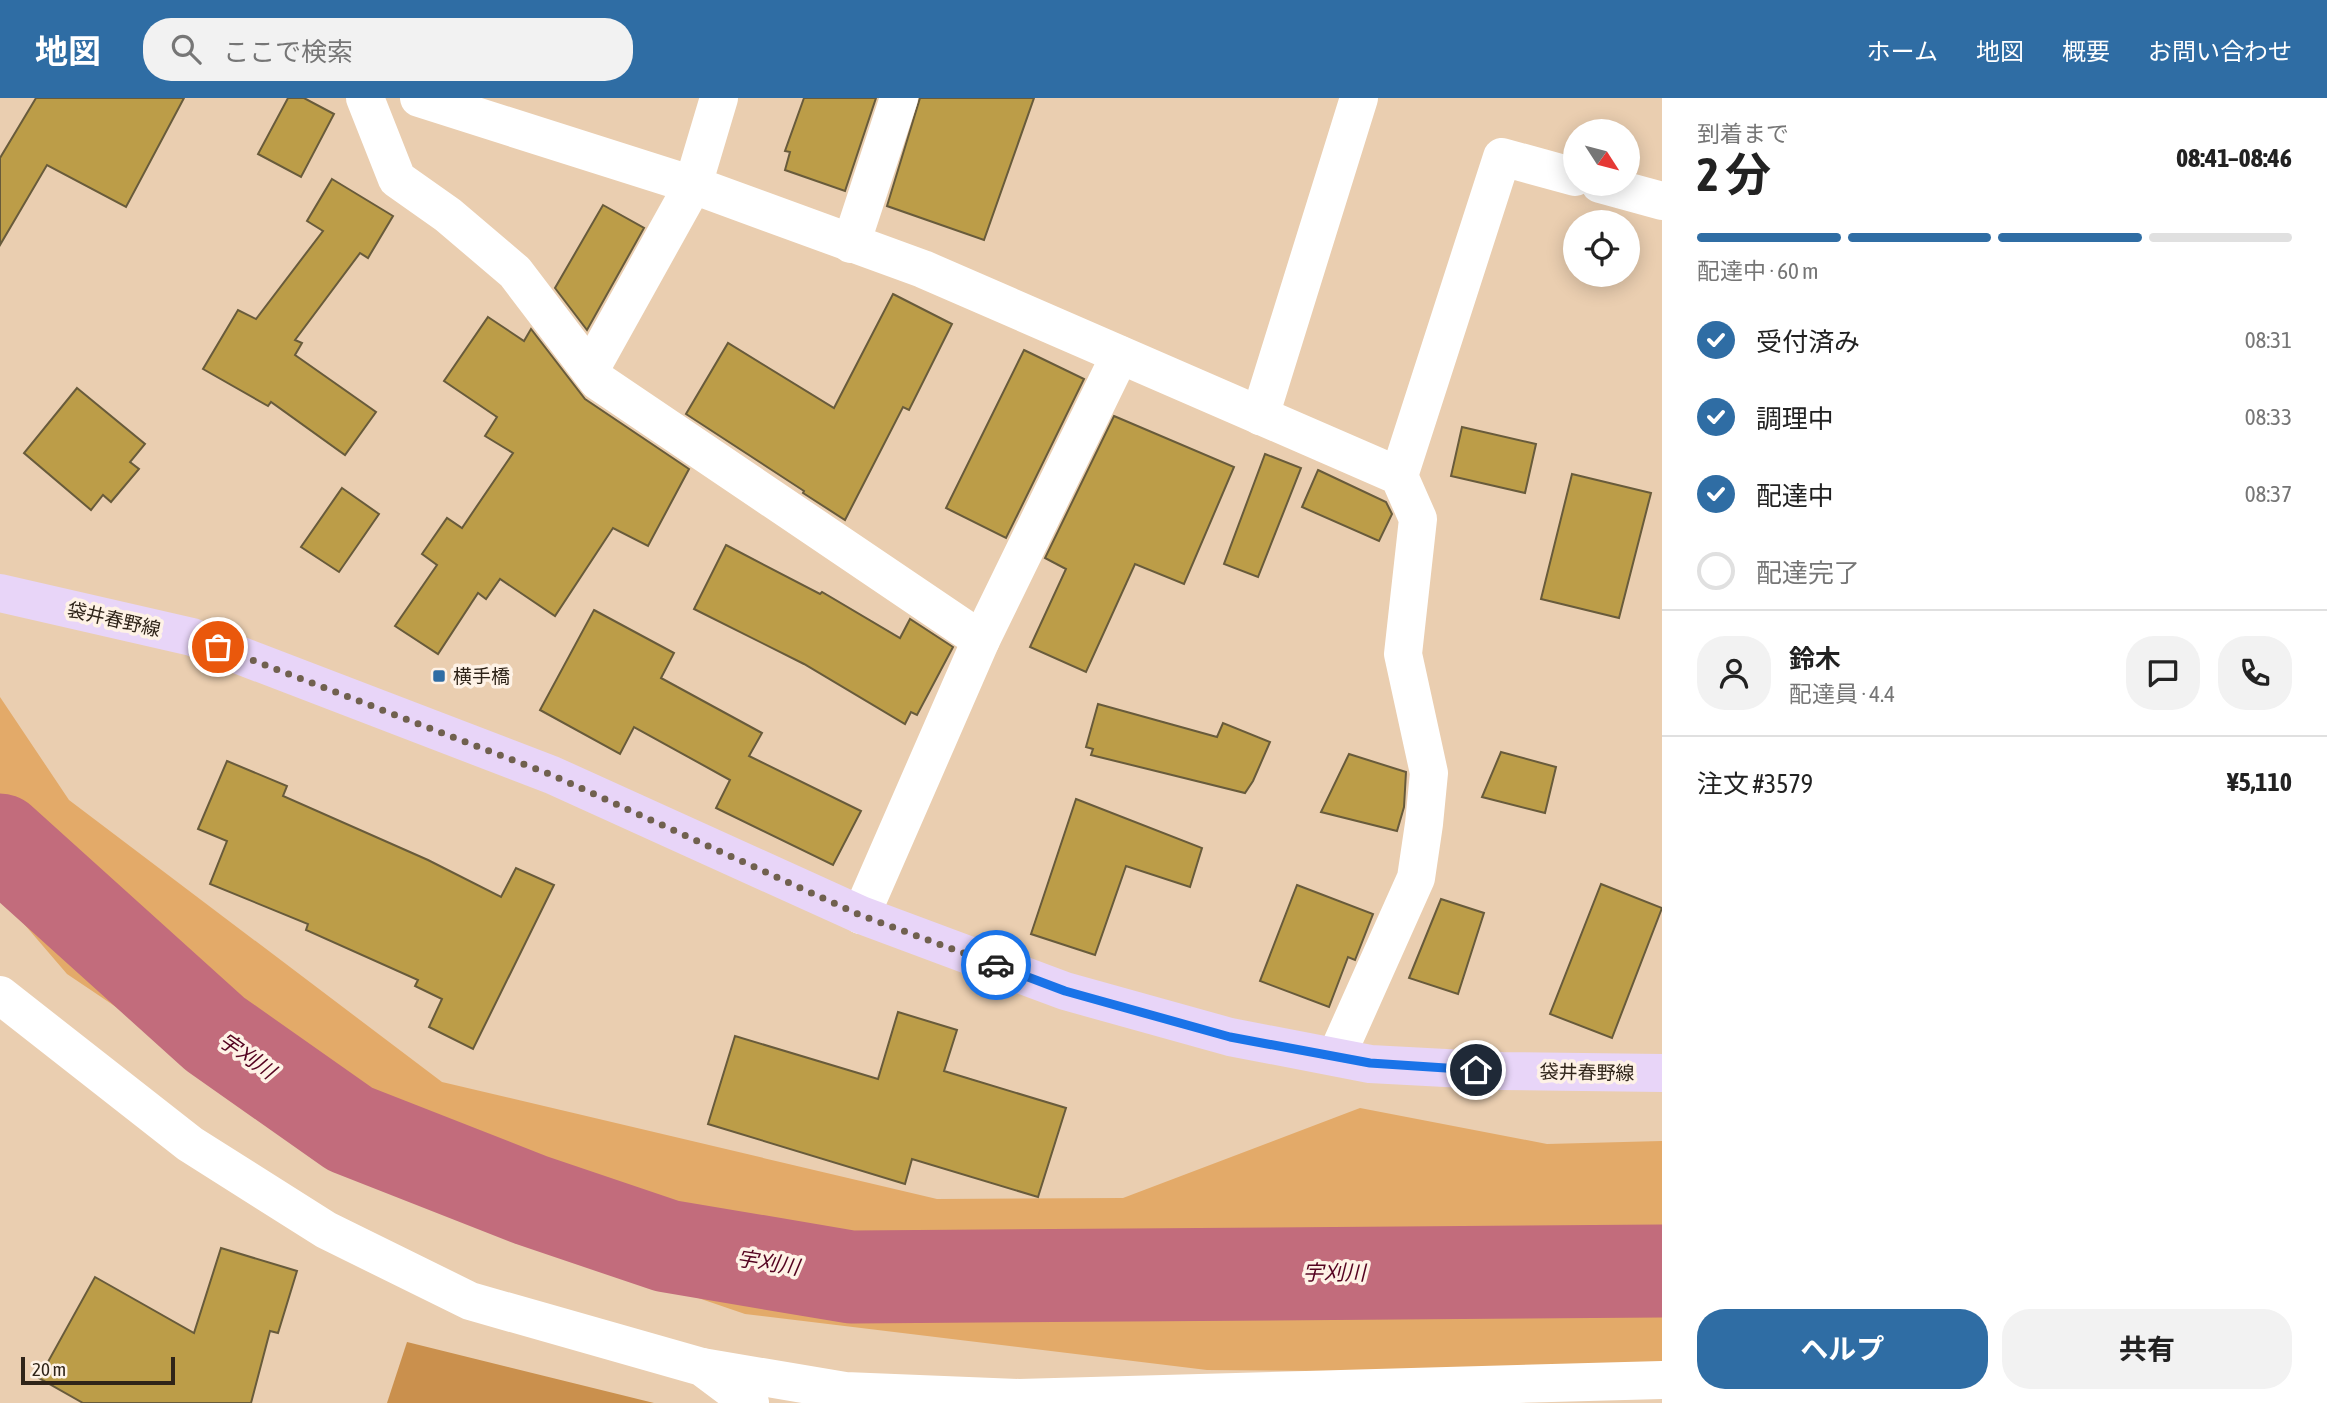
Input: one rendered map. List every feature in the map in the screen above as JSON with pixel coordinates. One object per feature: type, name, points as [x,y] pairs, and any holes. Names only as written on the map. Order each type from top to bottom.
[{"type":"main road","name":"袋井春野線","points":[[0,593],[192,637],[552,775],[860,915],[1065,991],[1230,1037],[1370,1063],[1502,1071],[1662,1073]]},
{"type":"street","points":[[365,98],[397,179],[448,215],[515,272],[598,381],[981,640]]},
{"type":"street","points":[[419,98],[693,186],[923,270],[1399,476]]},
{"type":"street","points":[[590,370],[693,186],[719,98]]},
{"type":"street","points":[[851,244],[899,98]]},
{"type":"street","points":[[1260,416],[1359,98]]},
{"type":"street","points":[[1336,1057],[1416,878],[1424,824],[1429,773],[1404,654],[1418,519],[1399,476],[1502,157],[1563,174]]},
{"type":"street","points":[[1640,195],[1662,201]]},
{"type":"street","points":[[860,915],[981,640],[1120,355]]},
{"type":"street","points":[[0,995],[190,1144],[326,1230],[470,1301],[702,1367],[845,1391],[1019,1398],[1662,1380]]},
{"type":"street","points":[[702,1367],[750,1403]]},
{"type":"shaded area","points":[[0,697],[69,800],[442,1082],[937,1199],[1123,1198],[1360,1108],[1547,1144],[1662,1141],[1662,1374],[1207,1370],[745,1314],[394,1194],[67,974],[0,896]]},
{"type":"shaded area","points":[[407,1342],[654,1403],[387,1403]]},
{"type":"building","points":[[36,98],[184,98],[126,207],[47,165],[0,245],[0,158]]},
{"type":"building","points":[[288,98],[304,98],[334,114],[301,177],[258,154]]},
{"type":"building","points":[[804,98],[876,98],[845,191],[785,170],[790,152],[785,151]]},
{"type":"building","points":[[920,98],[1034,98],[984,240],[887,206]]},
{"type":"building","points":[[332,179],[393,216],[368,258],[360,253],[295,340],[302,343],[295,355],[376,412],[345,455],[271,402],[268,406],[203,369],[238,310],[256,319],[323,231],[307,221]]},
{"type":"building","points":[[603,205],[644,228],[587,330],[555,288]]},
{"type":"building","points":[[893,294],[952,324],[909,410],[903,407],[845,520],[686,414],[728,343],[834,408]]},
{"type":"building","points":[[488,317],[524,341],[531,329],[585,399],[689,469],[648,546],[613,528],[555,616],[500,579],[486,599],[478,593],[438,654],[395,626],[437,565],[422,554],[447,518],[462,528],[513,453],[485,436],[497,417],[444,381]]},
{"type":"building","points":[[1024,350],[1084,379],[1006,538],[946,508]]},
{"type":"building","points":[[77,388],[145,444],[130,462],[139,469],[111,502],[103,495],[91,510],[24,453]]},
{"type":"building","points":[[1114,416],[1234,467],[1184,584],[1135,564],[1086,672],[1030,647],[1066,569],[1045,558]]},
{"type":"building","points":[[1462,427],[1536,444],[1525,493],[1451,476]]},
{"type":"building","points":[[1265,454],[1301,468],[1258,577],[1224,564]]},
{"type":"building","points":[[1318,470],[1386,502],[1392,514],[1379,541],[1302,507]]},
{"type":"building","points":[[1572,474],[1651,493],[1619,618],[1541,599]]},
{"type":"building","points":[[342,488],[379,514],[339,572],[301,547]]},
{"type":"building","points":[[726,545],[820,594],[822,592],[900,638],[910,619],[953,647],[917,715],[911,712],[905,724],[804,664],[694,609]]},
{"type":"building","points":[[594,610],[674,653],[661,678],[762,733],[749,756],[861,811],[833,865],[716,808],[730,780],[634,727],[620,754],[540,710]]},
{"type":"building","points":[[1098,704],[1217,737],[1223,723],[1270,742],[1245,793],[1091,755],[1093,749],[1086,747]]},
{"type":"building","points":[[1501,752],[1556,767],[1545,813],[1482,797]]},
{"type":"building","points":[[1349,754],[1406,772],[1404,807],[1397,831],[1321,812]]},
{"type":"building","points":[[227,761],[287,786],[283,796],[428,860],[501,897],[516,868],[554,885],[473,1049],[429,1027],[442,999],[415,986],[418,980],[306,930],[308,924],[210,884],[227,841],[198,829]]},
{"type":"building","points":[[1076,799],[1202,848],[1190,887],[1126,866],[1095,955],[1031,934]]},
{"type":"building","points":[[1601,884],[1662,908],[1612,1038],[1550,1014]]},
{"type":"building","points":[[1297,885],[1373,914],[1355,960],[1348,957],[1329,1007],[1260,981]]},
{"type":"building","points":[[1441,899],[1484,913],[1458,994],[1409,978]]},
{"type":"building","points":[[898,1012],[957,1030],[944,1071],[1066,1108],[1038,1197],[912,1159],[905,1184],[708,1124],[735,1036],[878,1079]]},
{"type":"building","points":[[221,1248],[297,1271],[278,1333],[270,1331],[251,1403],[83,1403],[39,1378],[95,1277],[194,1333]]},
{"type":"waterway","name":"宇刈川","points":[[0,840],[215,1034],[350,1129],[531,1200],[667,1246],[851,1277],[1662,1271]]},
{"type":"way so far","points":[[218,647],[552,775],[860,915],[996,965]]},
{"type":"place","name":"横手橋","points":[[439,676]]},
{"type":"route","points":[[996,965],[1065,991],[1230,1037],[1370,1063],[1476,1070]]}]
